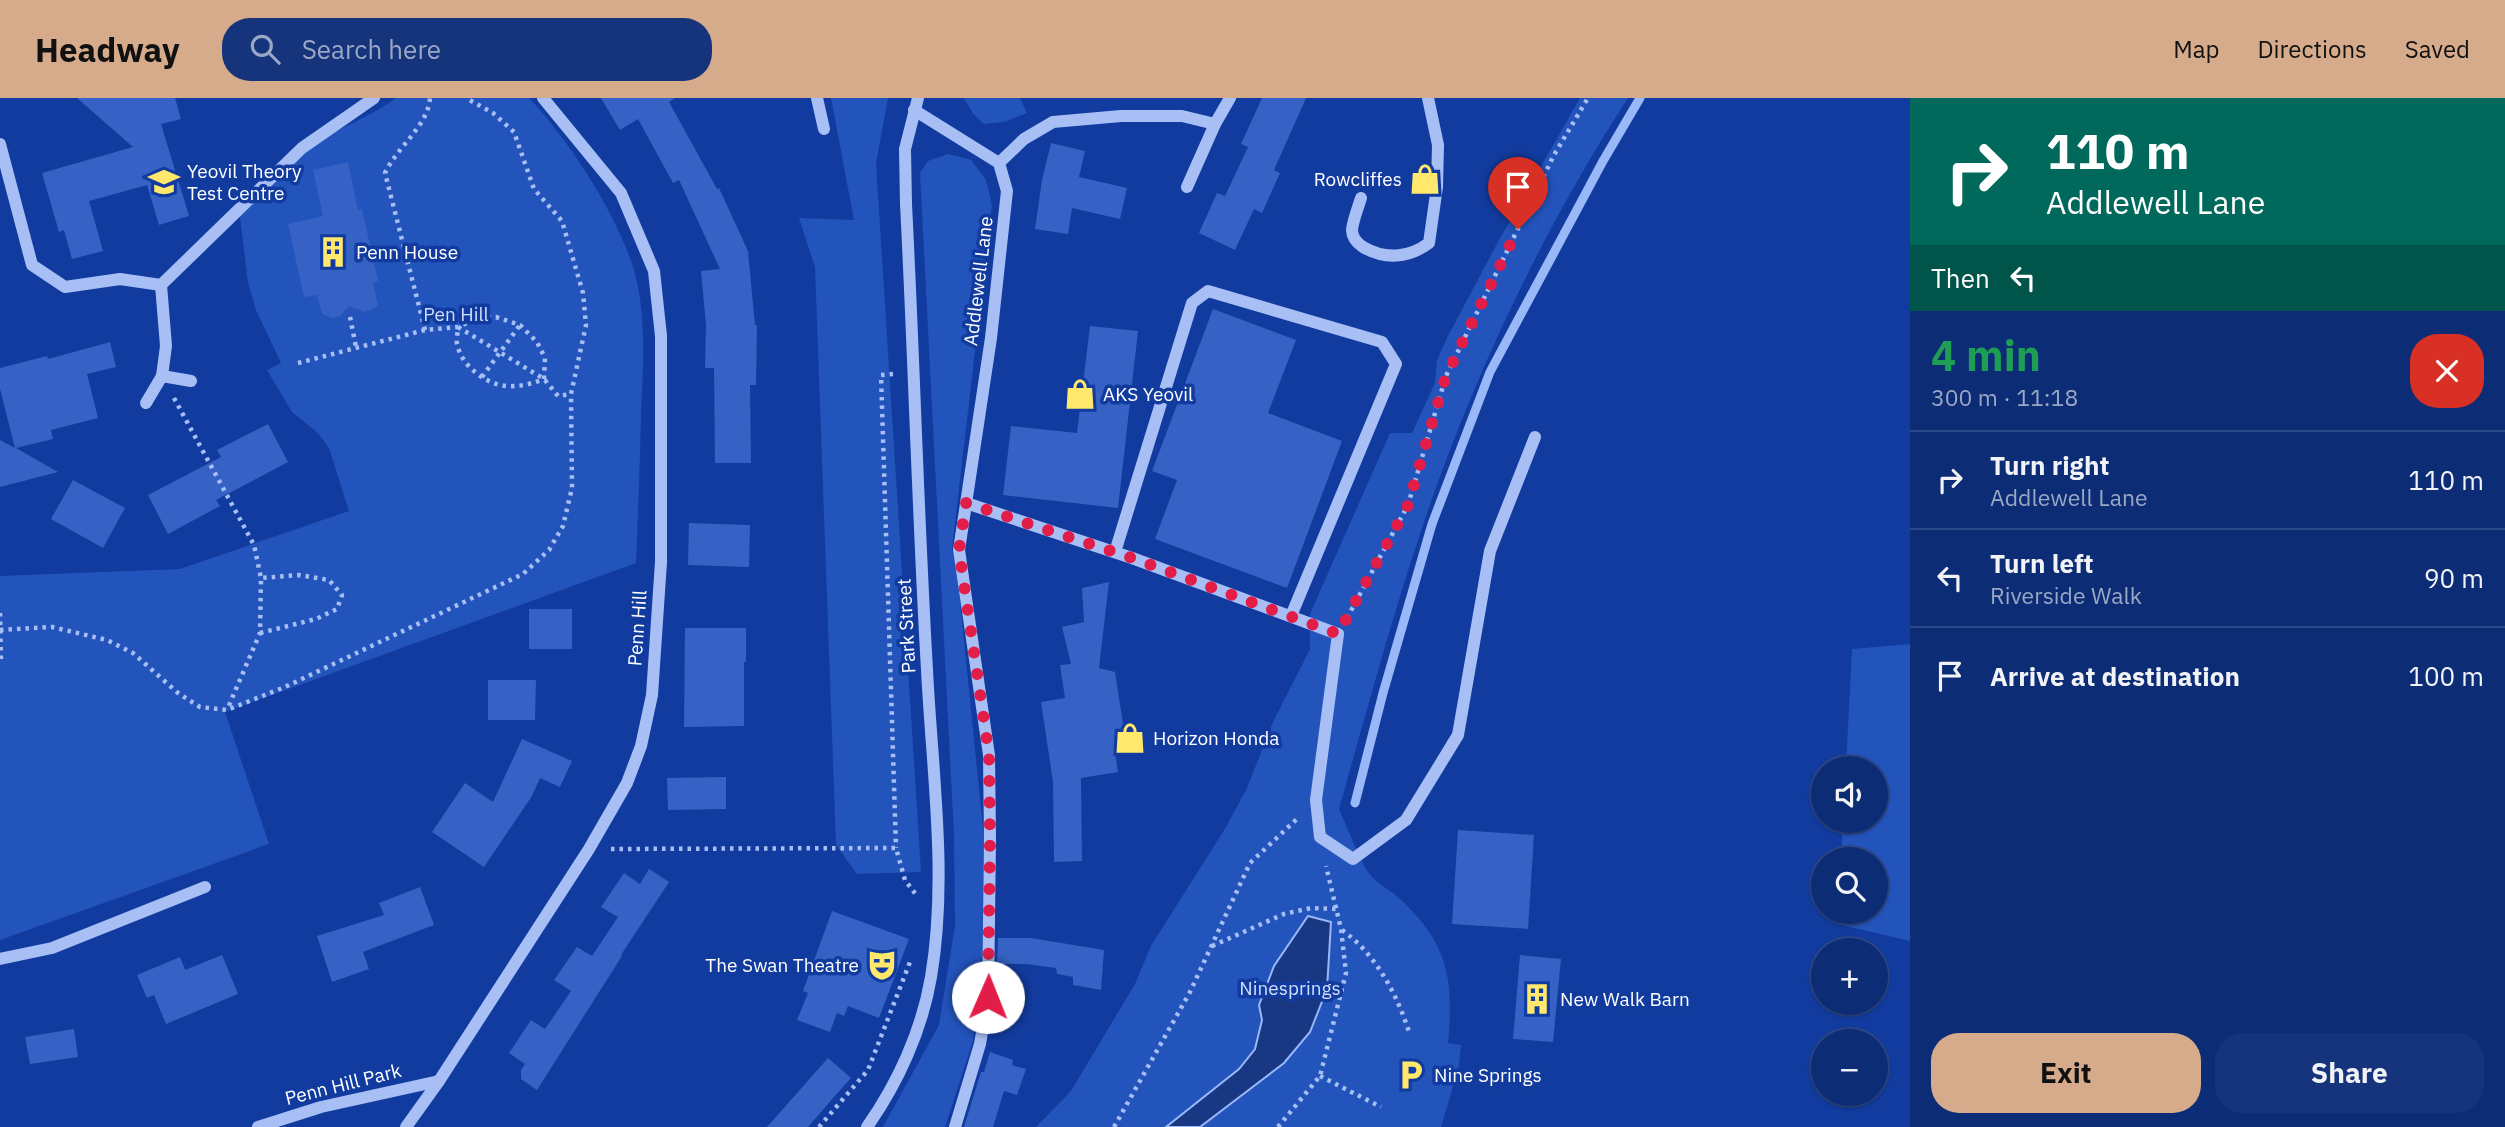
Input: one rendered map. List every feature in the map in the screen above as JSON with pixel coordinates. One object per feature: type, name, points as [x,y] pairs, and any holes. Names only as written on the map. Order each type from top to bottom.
[{"type":"street","points":[[161,285],[302,148],[374,98]]},
{"type":"street","name":"Penn Hill","points":[[406,1127],[439,1081],[589,849],[627,783],[640,746],[652,695],[662,562],[661,336],[654,271],[621,194],[543,98]]},
{"type":"street","points":[[817,98],[824,129]]},
{"type":"street","points":[[1187,187],[1215,124],[1230,98]]},
{"type":"street","points":[[1361,198],[1352,231],[1356,243],[1377,255],[1398,256],[1429,243],[1437,187],[1438,145],[1428,98]]},
{"type":"street","points":[[916,104],[999,163],[1024,139],[1053,122],[1121,116],[1182,116],[1215,124]]},
{"type":"street","name":"Park Street","points":[[867,1127],[905,1061],[930,980],[937,937],[936,819],[913,372],[905,149],[916,104]]},
{"type":"street","points":[[0,144],[32,265],[65,287],[120,279],[161,285]]},
{"type":"street","name":"Addlewell Lane","points":[[955,1127],[980,1044],[988,997],[989,755],[959,550],[991,338],[1007,191],[999,163]]},
{"type":"street","points":[[146,403],[162,376],[166,346],[161,285]]},
{"type":"street","points":[[1115,552],[1192,303],[1209,291],[1382,342],[1396,364],[1291,616]]},
{"type":"street","points":[[162,376],[191,382]]},
{"type":"street","points":[[966,503],[1115,552],[1338,634],[1316,800],[1320,837],[1353,859],[1406,820],[1458,735],[1490,551],[1535,436]]},
{"type":"street","points":[[0,958],[52,948],[205,887]]},
{"type":"street","name":"Penn Hill Park","points":[[258,1127],[321,1107],[439,1081]]},
{"type":"path","points":[[425,330],[385,173],[391,160],[429,111],[430,98]]},
{"type":"path","points":[[0,630],[23,631],[52,627],[107,640],[133,653],[178,693],[200,707],[227,710],[285,687],[523,574],[549,550],[563,526],[572,488],[571,394],[586,325],[583,293],[562,221],[534,189],[514,132],[493,113],[466,98]]},
{"type":"path","points":[[1338,634],[1408,505],[1446,376],[1554,155],[1588,98]]},
{"type":"path","points":[[350,317],[356,347]]},
{"type":"path","points":[[298,363],[425,330],[458,327],[475,319],[496,317],[520,325],[537,342],[545,358],[544,379]]},
{"type":"path","points":[[482,377],[520,325]]},
{"type":"path","points":[[458,327],[544,379],[558,396],[571,394]]},
{"type":"path","points":[[458,327],[457,344],[466,363],[482,377],[503,386],[526,385],[544,379]]},
{"type":"path","points":[[913,372],[881,375],[896,848],[905,880],[920,900],[937,903]]},
{"type":"path","points":[[162,376],[254,545],[261,578],[260,633],[227,710]]},
{"type":"path","points":[[260,633],[316,619],[337,609],[342,595],[330,580],[299,575],[261,578]]},
{"type":"path","points":[[0,613],[1,662]]},
{"type":"path","points":[[1114,1127],[1190,992],[1251,863],[1316,800]]},
{"type":"path","points":[[1278,1127],[1320,1076],[1346,973],[1341,929],[1320,837]]},
{"type":"path","points":[[589,849],[896,848]]},
{"type":"path","points":[[1211,947],[1284,914],[1311,908],[1337,909]]},
{"type":"path","points":[[1341,929],[1360,942],[1389,986],[1401,1005],[1410,1035]]},
{"type":"path","points":[[819,1127],[868,1070],[912,958]]},
{"type":"path","points":[[1320,1076],[1381,1107]]},
{"type":"green space","name":"Pen Hill","points":[[396,98],[529,98],[575,156],[616,225],[634,270],[641,305],[643,359],[636,563],[225,712],[269,844],[0,940],[0,576],[180,569],[349,511],[329,448],[318,433],[292,412],[267,370],[281,363],[256,310],[248,283],[240,216],[283,171],[311,147]]},
{"type":"green space","points":[[831,98],[888,98],[876,163],[921,872],[857,874],[836,845],[815,267],[799,218],[854,220]]},
{"type":"green space","points":[[964,98],[1020,98],[1027,113],[1004,122],[984,124],[973,114]]},
{"type":"green space","name":"Ninesprings","points":[[1580,98],[1628,98],[1566,201],[1485,364],[1440,477],[1409,568],[1339,809],[1368,871],[1415,914],[1428,930],[1444,962],[1450,999],[1448,1043],[1461,1045],[1459,1066],[1441,1127],[1036,1127],[1071,1091],[1135,984],[1151,946],[1226,827],[1247,788],[1273,722],[1310,649],[1310,614],[1390,433],[1412,433],[1435,383],[1437,360],[1448,336]]},
{"type":"green space","points":[[948,154],[971,160],[986,180],[992,205],[952,549],[959,591],[984,838],[982,956],[973,1041],[945,1127],[883,1127],[939,1025],[955,926],[954,835],[920,173],[928,161]]},
{"type":"green space","points":[[1910,644],[1910,941],[1837,924],[1888,924],[1888,847],[1842,847],[1842,833],[1888,833],[1888,756],[1847,756],[1852,649]]},
{"type":"shaded area","points":[[1308,916],[1331,922],[1327,989],[1310,1032],[1284,1063],[1200,1127],[1166,1127],[1239,1069],[1255,1049],[1262,1020],[1259,1005],[1274,966]]},
{"type":"building","points":[[77,98],[175,98],[181,119],[161,124],[189,216],[159,225],[147,185],[89,201],[103,251],[72,259],[64,230],[59,232],[42,173],[133,147]]},
{"type":"building","points":[[601,98],[675,98],[669,102],[717,189],[719,188],[748,251],[757,325],[756,385],[750,385],[751,463],[715,463],[714,368],[705,368],[706,325],[701,271],[720,269],[679,180],[673,183],[638,119],[620,130]]},
{"type":"building","points":[[1262,98],[1306,98],[1274,170],[1280,173],[1262,213],[1254,209],[1235,250],[1199,233],[1217,193],[1225,196],[1248,147],[1241,144]]},
{"type":"building","points":[[1051,143],[1085,151],[1079,177],[1127,188],[1120,219],[1072,208],[1068,234],[1035,229]]},
{"type":"building","name":"Penn House","points":[[348,162],[378,281],[373,282],[378,306],[365,312],[349,306],[340,316],[333,318],[322,314],[317,295],[304,297],[288,224],[323,216],[313,170]]},
{"type":"building","points":[[1213,309],[1296,340],[1268,413],[1342,441],[1287,588],[1155,539],[1177,480],[1152,471]]},
{"type":"building","points":[[1090,326],[1138,331],[1118,508],[1003,495],[1011,426],[1077,433]]},
{"type":"building","points":[[110,342],[116,367],[87,374],[98,418],[51,430],[53,439],[16,448],[58,472],[0,487],[0,440],[15,448],[0,389],[0,368],[47,356],[48,359]]},
{"type":"building","points":[[268,424],[288,462],[216,500],[220,506],[168,534],[148,495],[221,457],[217,450]]},
{"type":"building","points":[[73,480],[125,508],[103,548],[51,519]]},
{"type":"building","points":[[689,523],[750,525],[749,567],[688,565]]},
{"type":"building","points":[[1109,582],[1099,668],[1115,672],[1127,750],[1115,752],[1118,772],[1081,778],[1082,861],[1054,862],[1053,782],[1041,702],[1065,698],[1060,665],[1071,664],[1062,627],[1084,622],[1082,588]]},
{"type":"building","points":[[529,609],[572,609],[572,649],[529,649]]},
{"type":"building","points":[[685,628],[746,628],[744,726],[684,727]]},
{"type":"building","points":[[488,680],[536,680],[535,720],[488,720]]},
{"type":"building","points":[[522,739],[572,761],[560,787],[540,778],[532,796],[484,867],[432,832],[465,783],[493,802]]},
{"type":"building","points":[[726,777],[726,809],[668,810],[667,778]]},
{"type":"building","points":[[1458,830],[1534,835],[1528,929],[1452,924]]},
{"type":"building","points":[[649,869],[669,882],[537,1090],[521,1079],[521,1070],[525,1064],[509,1053],[531,1020],[545,1029],[571,991],[554,980],[577,947],[592,956],[618,917],[601,907],[624,873],[640,884]]},
{"type":"building","points":[[420,887],[434,925],[363,952],[369,969],[332,982],[317,936],[384,915],[379,903]]},
{"type":"building","points":[[832,911],[909,939],[879,1018],[848,1006],[844,1016],[837,1013],[830,1032],[797,1020],[808,993],[803,991]]},
{"type":"building","points":[[998,938],[1031,938],[1104,950],[1101,990],[1073,985],[1073,977],[1057,974],[1056,968],[997,964]]},
{"type":"building","points":[[222,955],[238,994],[166,1024],[154,995],[147,998],[137,975],[180,957],[185,970]]},
{"type":"building","name":"New Walk Barn","points":[[1520,955],[1561,959],[1553,1042],[1513,1039]]},
{"type":"building","points":[[74,1029],[78,1057],[30,1064],[25,1037]]},
{"type":"building","points":[[990,1052],[1013,1060],[1012,1065],[1026,1069],[1017,1095],[1004,1091],[993,1127],[964,1127],[981,1072],[984,1072]]},
{"type":"building","points":[[828,1058],[851,1078],[808,1127],[767,1127]]},
{"type":"waterway","points":[[1355,803],[1383,693],[1432,524],[1490,372],[1603,161],[1640,98]]},
{"type":"place","name":"Rowcliffes","points":[[1425,179]]},
{"type":"place","name":"Yeovil Theory Test Centre","points":[[164,182]]},
{"type":"place","name":"Penn House","points":[[333,252]]},
{"type":"place","name":"AKS Yeovil","points":[[1080,394]]},
{"type":"place","name":"Horizon Honda","points":[[1130,738]]},
{"type":"place","name":"The Swan Theatre","points":[[882,965]]},
{"type":"place","name":"New Walk Barn","points":[[1537,999]]},
{"type":"place","name":"Nine Springs","points":[[1411,1075]]},
{"type":"route","points":[[988,997],[989,755],[959,550],[966,503],[1132,558],[1338,634],[1408,505],[1446,376],[1518,229]]}]
